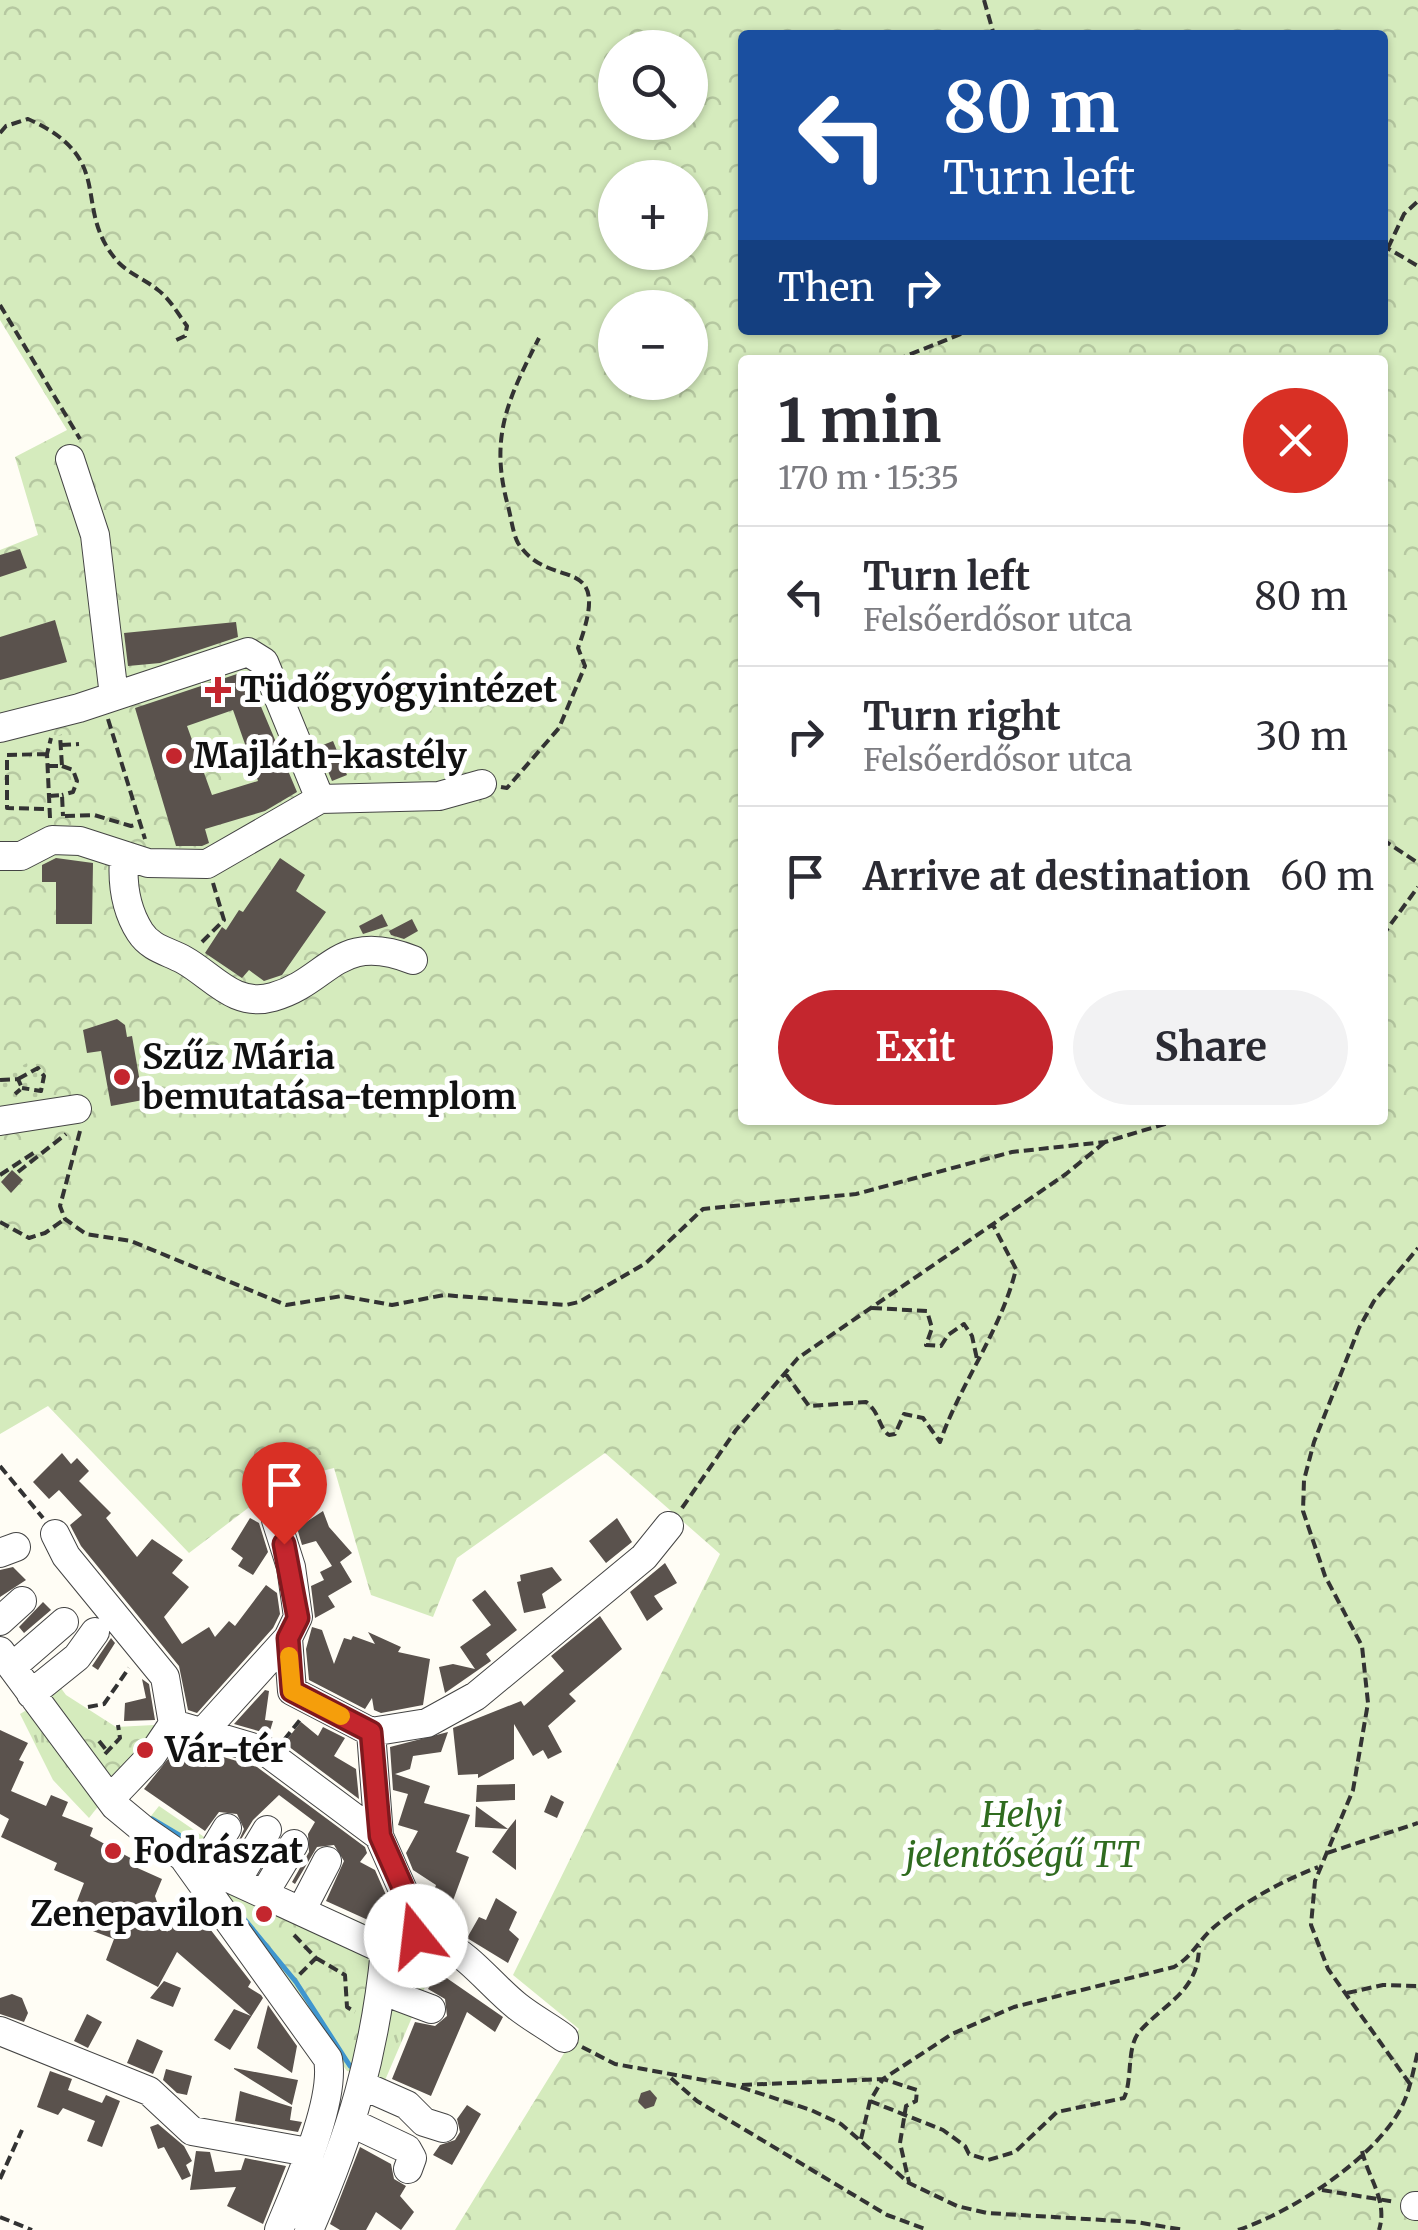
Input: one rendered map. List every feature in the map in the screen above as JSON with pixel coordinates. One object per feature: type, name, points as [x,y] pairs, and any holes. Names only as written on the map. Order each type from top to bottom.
[{"type":"street","points":[[75,449],[95,535],[108,698]]},
{"type":"street","points":[[0,728],[248,652],[264,662],[320,799]]},
{"type":"street","points":[[0,856],[21,856],[52,840],[80,842],[136,861],[207,864],[320,799],[439,796],[482,784]]},
{"type":"street","points":[[136,861],[130,915],[143,936],[228,992],[274,997],[338,959],[372,949],[413,960]]},
{"type":"street","points":[[0,1122],[79,1122]]},
{"type":"street","points":[[202,1733],[288,1638],[298,1618],[291,1567],[276,1520]]},
{"type":"street","points":[[288,1638],[292,1691],[371,1732],[427,1723],[476,1696],[644,1557],[669,1526]]},
{"type":"street","points":[[50,1528],[66,1556],[165,1677],[173,1724],[152,1755],[110,1800]]},
{"type":"street","points":[[0,1621],[22,1601]]},
{"type":"street","points":[[64,1622],[6,1659],[110,1800],[193,1862],[265,1892],[297,1921],[385,1950],[429,1939]]},
{"type":"street","points":[[31,1694],[77,1658],[95,1632]]},
{"type":"street","points":[[173,1724],[272,1756],[380,1836]]},
{"type":"street","points":[[371,1732],[380,1836],[429,1939],[564,2038]]},
{"type":"street","points":[[193,1862],[227,1828]]},
{"type":"street","points":[[237,1880],[267,1830]]},
{"type":"street","points":[[265,1892],[294,1844]]},
{"type":"street","points":[[297,1921],[327,1860]]},
{"type":"street","points":[[193,1862],[328,2058],[355,2082],[407,2105],[424,2122],[443,2128]]},
{"type":"street","points":[[309,2230],[352,2123],[355,2082],[374,2022],[385,1950]]},
{"type":"street","points":[[382,1979],[399,1998],[431,2010]]},
{"type":"street","points":[[0,2031],[150,2091],[192,2131],[308,2152]]},
{"type":"street","points":[[279,2230],[308,2152],[355,2082]]},
{"type":"street","points":[[352,2123],[406,2148],[412,2158],[408,2170]]},
{"type":"path","points":[[984,0],[993,30]]},
{"type":"path","points":[[0,133],[6,126],[28,119],[60,134],[86,165],[99,231],[119,262],[162,292],[187,326],[185,336],[174,341]]},
{"type":"path","points":[[1388,242],[1404,214],[1418,201]]},
{"type":"path","points":[[1388,249],[1418,266]]},
{"type":"path","points":[[0,305],[75,449]]},
{"type":"path","points":[[908,355],[958,335]]},
{"type":"path","points":[[482,784],[507,788],[558,728],[584,666],[578,648],[590,614],[590,594],[573,573],[544,566],[518,543],[500,478],[500,428],[511,392],[539,338]]},
{"type":"path","points":[[108,698],[140,824],[136,861]]},
{"type":"path","points":[[50,820],[47,754],[51,734],[60,734],[62,766]]},
{"type":"path","points":[[60,745],[79,744]]},
{"type":"path","points":[[47,754],[7,755],[3,781],[7,808],[49,809]]},
{"type":"path","points":[[48,766],[72,770],[78,781],[72,792],[49,796]]},
{"type":"path","points":[[62,795],[66,816],[94,814],[131,826],[140,824]]},
{"type":"path","points":[[1388,843],[1418,863]]},
{"type":"path","points":[[202,942],[224,920],[207,864]]},
{"type":"path","points":[[1388,928],[1418,888]]},
{"type":"path","points":[[0,1080],[18,1079],[38,1068],[44,1076],[41,1090],[22,1088],[0,1096]]},
{"type":"path","points":[[18,1079],[22,1088]]},
{"type":"path","points":[[79,1122],[62,1194],[65,1219],[76,1230],[131,1241],[286,1305],[342,1296],[392,1305],[444,1296],[566,1305],[635,1270],[703,1209],[856,1194],[1012,1152],[1104,1142],[1161,1125]]},
{"type":"path","points":[[0,1175],[79,1122]]},
{"type":"path","points":[[669,1526],[736,1430],[798,1358],[993,1225],[1104,1142]]},
{"type":"path","points":[[18,1172],[44,1148]]},
{"type":"path","points":[[0,1222],[28,1238],[45,1234],[65,1219]]},
{"type":"path","points":[[785,1373],[809,1406],[866,1402],[878,1410],[882,1430],[889,1435],[895,1434],[904,1414],[922,1418],[940,1442],[1008,1300],[1016,1270],[993,1225]]},
{"type":"path","points":[[1410,2084],[1376,2040],[1314,1943],[1310,1908],[1320,1866],[1353,1790],[1364,1740],[1367,1666],[1352,1624],[1311,1544],[1303,1511],[1304,1480],[1359,1328],[1374,1301],[1418,1248]]},
{"type":"path","points":[[870,1308],[927,1311],[932,1328],[926,1345],[941,1346],[948,1334],[964,1324],[972,1336],[977,1359]]},
{"type":"path","points":[[0,1466],[50,1528]]},
{"type":"path","points":[[88,1708],[104,1704],[142,1648]]},
{"type":"path","points":[[272,1756],[313,1702]]},
{"type":"path","points":[[120,1738],[134,1738]]},
{"type":"path","points":[[99,1741],[107,1751]]},
{"type":"path","points":[[1327,1854],[1418,1823]]},
{"type":"path","points":[[861,2139],[870,2101],[883,2079],[952,2034],[1014,2007],[1174,1968],[1215,1926],[1264,1891],[1320,1866]]},
{"type":"path","points":[[297,1921],[316,1958],[344,1974],[346,2007],[374,2022]]},
{"type":"path","points":[[870,2101],[942,2130],[971,2155],[994,2160],[1015,2152],[1057,2112],[1091,2102],[1117,2103],[1132,2082],[1136,2037],[1164,2005],[1185,1993],[1197,1971],[1199,1946]]},
{"type":"path","points":[[302,1973],[316,1958]]},
{"type":"path","points":[[1347,1992],[1383,1985],[1418,1986]]},
{"type":"path","points":[[564,2038],[604,2060],[668,2076],[737,2086],[812,2110],[861,2139],[909,2182],[957,2206],[986,2213],[1136,2222],[1184,2230]]},
{"type":"path","points":[[1238,2230],[1320,2190],[1362,2151],[1399,2112],[1418,2050]]},
{"type":"path","points":[[668,2076],[697,2101],[887,2214],[928,2230]]},
{"type":"path","points":[[737,2086],[883,2079],[917,2090],[920,2095],[911,2100],[905,2113],[900,2143],[909,2182]]},
{"type":"path","points":[[0,2178],[22,2130]]},
{"type":"path","points":[[1362,2151],[1369,2178],[1381,2197],[1384,2215],[1379,2230]]},
{"type":"path","points":[[1320,2190],[1381,2197]]},
{"type":"path","points":[[0,2217],[32,2230]]},
{"type":"green space","name":"Helyi jelentőségű TT","points":[[0,0],[1418,0],[1418,2230],[455,2230],[579,2029],[513,1975],[720,1554],[605,1453],[457,1558],[433,1617],[371,1595],[334,1468],[285,1480],[189,1553],[48,1406],[0,1434],[0,550],[38,535],[15,457],[67,430],[0,320]]},
{"type":"green space","points":[[35,1059],[41,1097],[0,1102],[0,1077]]},
{"type":"green space","points":[[55,1680],[66,1695],[116,1727],[173,1724],[113,1782],[41,1694]]},
{"type":"green space","points":[[30,1708],[100,1804],[89,1818],[53,1780],[20,1714]]},
{"type":"green space","points":[[159,1806],[210,1841],[202,1854],[147,1821]]},
{"type":"green space","points":[[203,1875],[375,1960],[351,2072],[347,2071]]},
{"type":"green space","points":[[386,1906],[399,1912],[395,1929],[386,1936],[335,1920],[338,1912],[381,1931]]},
{"type":"green space","points":[[397,1950],[440,1952],[383,2085],[374,2081]]},
{"type":"building","points":[[20,549],[27,568],[0,577],[0,555]]},
{"type":"building","points":[[55,620],[67,662],[0,680],[0,637]]},
{"type":"building","points":[[236,622],[238,637],[160,663],[128,666],[124,633]]},
{"type":"building","name":"Majláth-kastély","points":[[246,671],[297,792],[265,811],[205,829],[209,843],[176,846],[135,708]],"holes":[[[233,710],[258,781],[212,795],[187,726]]]},
{"type":"building","points":[[333,741],[347,775],[332,781],[318,747]]},
{"type":"building","points":[[56,858],[93,863],[92,924],[56,924],[56,882],[42,882],[42,865]]},
{"type":"building","points":[[280,858],[305,875],[296,891],[326,912],[282,975],[264,981],[249,970],[242,978],[205,953],[222,927],[226,930],[239,910],[243,912]]},
{"type":"building","points":[[382,914],[388,926],[363,934],[359,926]]},
{"type":"building","points":[[412,919],[418,931],[404,939],[391,935],[389,931]]},
{"type":"building","name":"Szűz Mária bemutatása-templom","points":[[117,1019],[125,1025],[127,1037],[132,1036],[143,1100],[111,1106],[101,1051],[87,1053],[83,1030]]},
{"type":"building","points":[[12,1170],[23,1180],[11,1193],[1,1182]]},
{"type":"building","points":[[62,1453],[71,1464],[77,1458],[89,1471],[79,1481],[111,1513],[106,1518],[137,1557],[152,1539],[183,1560],[172,1573],[189,1587],[164,1617],[182,1644],[209,1627],[215,1637],[229,1621],[235,1626],[266,1585],[277,1593],[280,1614],[273,1628],[197,1713],[188,1710],[179,1666],[81,1546],[70,1525],[82,1515],[59,1490],[49,1499],[33,1482]]},
{"type":"building","points":[[323,1511],[329,1527],[352,1553],[340,1562],[352,1582],[328,1596],[335,1607],[315,1618],[311,1586],[324,1580],[320,1572],[332,1566],[316,1541],[302,1545],[297,1528]]},
{"type":"building","points":[[250,1518],[259,1523],[268,1552],[253,1575],[238,1566],[243,1558],[231,1549]]},
{"type":"building","points":[[617,1518],[632,1542],[606,1563],[589,1541]]},
{"type":"building","points":[[665,1563],[677,1583],[654,1596],[663,1609],[647,1621],[630,1592]]},
{"type":"building","points":[[13,1567],[26,1580],[0,1597],[0,1570]]},
{"type":"building","points":[[552,1567],[562,1580],[542,1594],[546,1608],[524,1613],[517,1582],[521,1581],[520,1575]]},
{"type":"building","points":[[485,1590],[517,1630],[486,1654],[491,1661],[445,1693],[439,1667],[453,1664],[475,1669],[460,1647],[491,1625],[472,1600]]},
{"type":"building","points":[[43,1602],[51,1610],[24,1633],[19,1627]]},
{"type":"building","points":[[600,1616],[622,1649],[569,1694],[576,1701],[548,1726],[562,1752],[548,1759],[543,1750],[533,1756],[514,1724],[514,1759],[478,1778],[478,1774],[458,1775],[453,1728],[521,1701],[524,1706],[564,1671],[551,1656]]},
{"type":"building","points":[[312,1627],[322,1630],[334,1664],[344,1638],[351,1640],[353,1636],[375,1644],[368,1632],[401,1647],[398,1652],[430,1659],[423,1705],[381,1713],[374,1710],[372,1698],[365,1709],[309,1680],[306,1649]]},
{"type":"building","points":[[111,1638],[115,1643],[98,1670],[92,1666]]},
{"type":"building","points":[[142,1679],[149,1684],[155,1720],[124,1721],[125,1703],[146,1698]]},
{"type":"building","points":[[265,1690],[269,1691],[265,1720],[273,1721],[269,1734],[234,1724]]},
{"type":"building","points":[[301,1722],[318,1736],[323,1727],[345,1738],[334,1756],[356,1769],[359,1799],[284,1743]]},
{"type":"building","points":[[0,1730],[28,1743],[11,1791],[46,1806],[51,1795],[68,1802],[62,1816],[93,1828],[90,1836],[136,1861],[133,1866],[162,1879],[155,1896],[167,1932],[186,1898],[251,1982],[248,1987],[261,1995],[263,1998],[230,2050],[214,2040],[234,2009],[251,2016],[177,1952],[158,1987],[106,1960],[114,1939],[69,1922],[84,1883],[54,1870],[57,1863],[1,1837],[9,1819],[0,1814]]},
{"type":"building","points":[[448,1732],[441,1752],[413,1756],[410,1769],[395,1774],[430,1786],[424,1803],[470,1815],[456,1852],[469,1857],[451,1906],[431,1899],[436,1885],[413,1870],[406,1853],[418,1831],[398,1825],[408,1794],[393,1790],[390,1747]]},
{"type":"building","points":[[180,1744],[257,1767],[365,1847],[367,1853],[360,1862],[375,1870],[386,1895],[368,1920],[326,1901],[344,1861],[334,1845],[317,1847],[295,1884],[292,1882],[309,1852],[308,1834],[315,1822],[279,1795],[253,1820],[235,1849],[244,1829],[237,1814],[219,1812],[205,1831],[144,1789]]},
{"type":"building","points":[[515,1784],[515,1800],[476,1802],[477,1785]]},
{"type":"building","points":[[551,1795],[564,1802],[557,1818],[544,1812]]},
{"type":"building","points":[[476,1806],[508,1829],[475,1827]]},
{"type":"building","points":[[516,1819],[516,1870],[492,1852]]},
{"type":"building","points":[[496,1898],[517,1912],[509,1930],[519,1939],[508,1963],[467,1938],[479,1917],[486,1920]]},
{"type":"building","points":[[438,1972],[503,2017],[495,2032],[467,2012],[431,2096],[392,2079],[415,2022],[435,2026],[447,2016],[445,1999],[428,1989]]},
{"type":"building","points":[[164,1981],[181,1988],[173,2007],[150,1998]]},
{"type":"building","points":[[12,1994],[22,1998],[28,2013],[24,2022],[0,2014],[0,1998]]},
{"type":"building","points":[[268,2005],[297,2046],[292,2073],[257,2048]]},
{"type":"building","points":[[87,2014],[102,2022],[88,2048],[74,2041]]},
{"type":"building","points":[[137,2039],[163,2051],[153,2074],[127,2063]]},
{"type":"building","points":[[166,2069],[192,2076],[187,2095],[177,2093],[163,2080]]},
{"type":"building","points":[[234,2069],[298,2080],[292,2105]]},
{"type":"building","points":[[50,2071],[72,2079],[68,2090],[102,2103],[106,2095],[120,2101],[102,2147],[87,2141],[95,2121],[63,2108],[58,2115],[37,2107]]},
{"type":"building","points":[[650,2090],[657,2098],[654,2106],[645,2109],[638,2102],[641,2093]]},
{"type":"building","points":[[240,2091],[292,2107],[290,2120],[302,2122],[298,2132],[235,2121]]},
{"type":"building","points":[[467,2105],[481,2114],[452,2165],[433,2155],[440,2145],[455,2140],[460,2132],[457,2119]]},
{"type":"building","points":[[158,2124],[184,2146],[192,2161],[186,2165],[191,2176],[182,2180],[164,2147],[158,2149],[150,2127]]},
{"type":"building","points":[[360,2147],[391,2164],[394,2179],[406,2186],[400,2196],[414,2212],[401,2230],[376,2212],[366,2230],[340,2230],[330,2224]]},
{"type":"building","points":[[196,2151],[210,2152],[215,2172],[241,2170],[245,2158],[286,2166],[263,2224],[227,2206],[236,2187],[190,2190]]},
{"type":"waterway","points":[[152,1819],[179,1835]]},
{"type":"waterway","points":[[189,1842],[204,1849]]},
{"type":"waterway","points":[[241,1915],[296,1982],[350,2066]]},
{"type":"slow traffic","points":[[289,1656],[292,1691],[341,1716]]},
{"type":"place","name":"Tüdőgyógyintézet","points":[[218,690]]},
{"type":"place","name":"Majláth-kastély","points":[[174,756]]},
{"type":"place","name":"Szűz Mária bemutatása-templom","points":[[122,1077]]},
{"type":"place","name":"Vár-tér","points":[[145,1750]]},
{"type":"place","name":"Fodrászat","points":[[113,1851]]},
{"type":"place","name":"Zenepavilon","points":[[264,1914]]},
{"type":"route","points":[[284,1544],[298,1618],[288,1638],[292,1691],[371,1732],[380,1836],[414,1913],[416,1936]]}]
